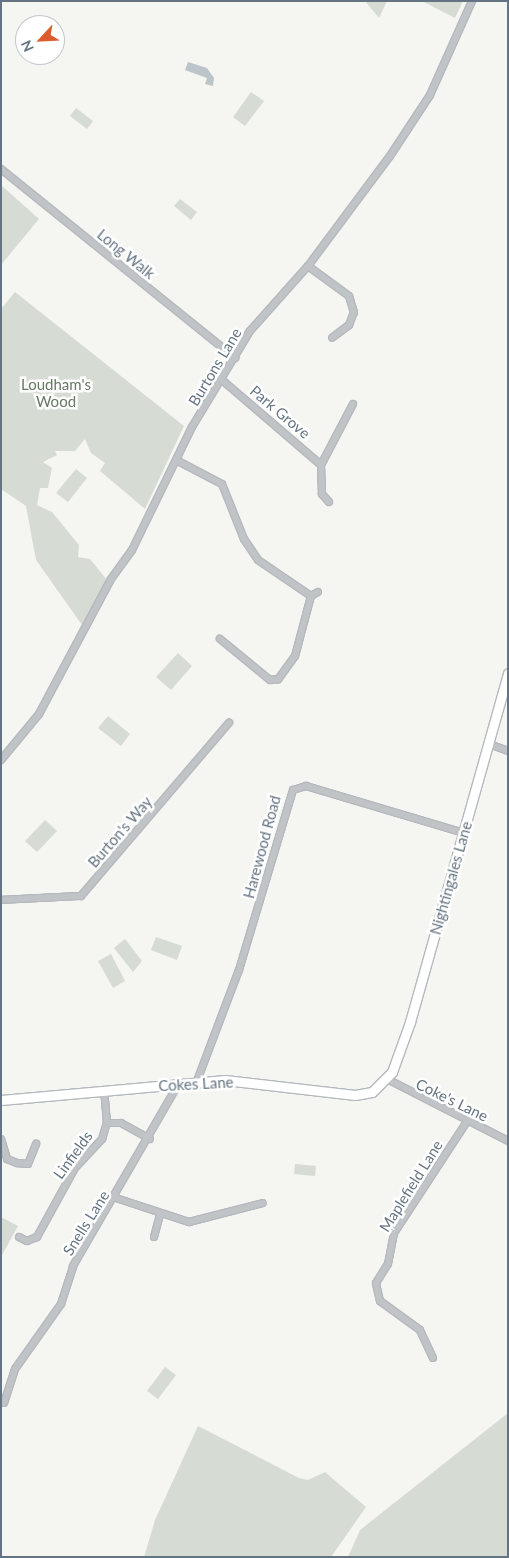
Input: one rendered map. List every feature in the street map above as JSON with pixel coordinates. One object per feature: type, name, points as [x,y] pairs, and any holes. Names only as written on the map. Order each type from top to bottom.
[{"type":"main road","name":"Nightingales Lane","points":[[387,1079],[410,1022],[508,674]]},
{"type":"main road","name":"Cokes Lane","points":[[1,1100],[225,1080],[355,1095],[372,1092],[387,1079]]},
{"type":"street","name":"Burtons Lane","points":[[1,760],[39,714],[111,579],[132,550],[176,460],[235,358],[272,302],[308,266],[430,94],[472,1]]},
{"type":"street","name":"Long Walk","points":[[1,168],[235,358]]},
{"type":"street","points":[[308,266],[350,296],[354,312],[349,325],[332,338]]},
{"type":"street","name":"Park Grove","points":[[222,380],[321,465]]},
{"type":"street","points":[[328,502],[322,494],[321,465],[353,404]]},
{"type":"street","points":[[176,460],[222,484],[244,539],[258,560],[311,596]]},
{"type":"street","points":[[220,639],[270,680],[278,679],[295,656],[311,596],[318,592]]},
{"type":"street","name":"Burton's Way","points":[[1,900],[81,896],[229,723]]},
{"type":"street","points":[[489,744],[508,751]]},
{"type":"street","name":"Harewood Road","points":[[197,1082],[239,970],[293,790],[306,786],[464,833]]},
{"type":"street","name":"Coke's Lane","points":[[387,1079],[466,1123],[508,1141]]},
{"type":"street","name":"Snells Lane","points":[[4,1403],[15,1369],[61,1304],[73,1266],[116,1198],[179,1083]]},
{"type":"street","name":"Linfields","points":[[19,1237],[27,1241],[37,1237],[75,1168],[93,1151],[107,1123],[104,1091]]},
{"type":"street","points":[[107,1123],[121,1124],[150,1139]]},
{"type":"street","name":"Maplefield Lane","points":[[434,1358],[420,1330],[380,1301],[376,1283],[388,1264],[394,1233],[466,1123]]},
{"type":"street","points":[[1,1139],[7,1159],[17,1164],[28,1164],[36,1144]]},
{"type":"street","points":[[116,1198],[189,1222],[263,1203]]},
{"type":"street","points":[[154,1236],[160,1214]]},
{"type":"green space","points":[[365,1],[387,1],[379,18]]},
{"type":"green space","points":[[422,1],[463,1],[455,18]]},
{"type":"green space","points":[[251,92],[264,101],[245,126],[233,117]]},
{"type":"green space","points":[[76,108],[93,121],[87,129],[70,116]]},
{"type":"green space","points":[[1,185],[39,219],[1,265]]},
{"type":"green space","points":[[180,199],[197,212],[191,220],[174,206]]},
{"type":"green space","name":"Loudham's Wood","points":[[15,292],[184,426],[145,509],[100,471],[105,463],[91,453],[85,439],[75,451],[55,451],[57,455],[43,462],[52,468],[48,488],[40,488],[37,505],[52,512],[79,545],[78,557],[90,559],[107,580],[82,625],[36,560],[26,506],[1,489],[1,309]]},
{"type":"green space","points":[[76,469],[87,478],[68,502],[56,493]]},
{"type":"green space","points":[[178,653],[192,666],[171,690],[156,677]]},
{"type":"green space","points":[[108,716],[130,734],[121,746],[98,728]]},
{"type":"green space","points":[[45,820],[57,831],[37,852],[25,841]]},
{"type":"green space","points":[[156,937],[182,946],[177,960],[151,950]]},
{"type":"green space","points":[[125,939],[142,961],[133,972],[114,948]]},
{"type":"green space","points":[[111,954],[125,981],[113,988],[98,961]]},
{"type":"green space","points":[[295,1164],[316,1166],[315,1176],[294,1174]]},
{"type":"green space","points":[[1,1217],[18,1226],[1,1257]]},
{"type":"green space","points":[[165,1367],[176,1375],[158,1399],[147,1391]]},
{"type":"green space","points":[[508,1413],[508,1557],[348,1557],[360,1530]]},
{"type":"green space","points":[[198,1426],[299,1478],[308,1480],[325,1472],[366,1507],[331,1557],[144,1557],[155,1520]]},
{"type":"shaded area","points":[[188,62],[207,68],[214,78],[213,86],[205,84],[207,78],[185,70]]}]
